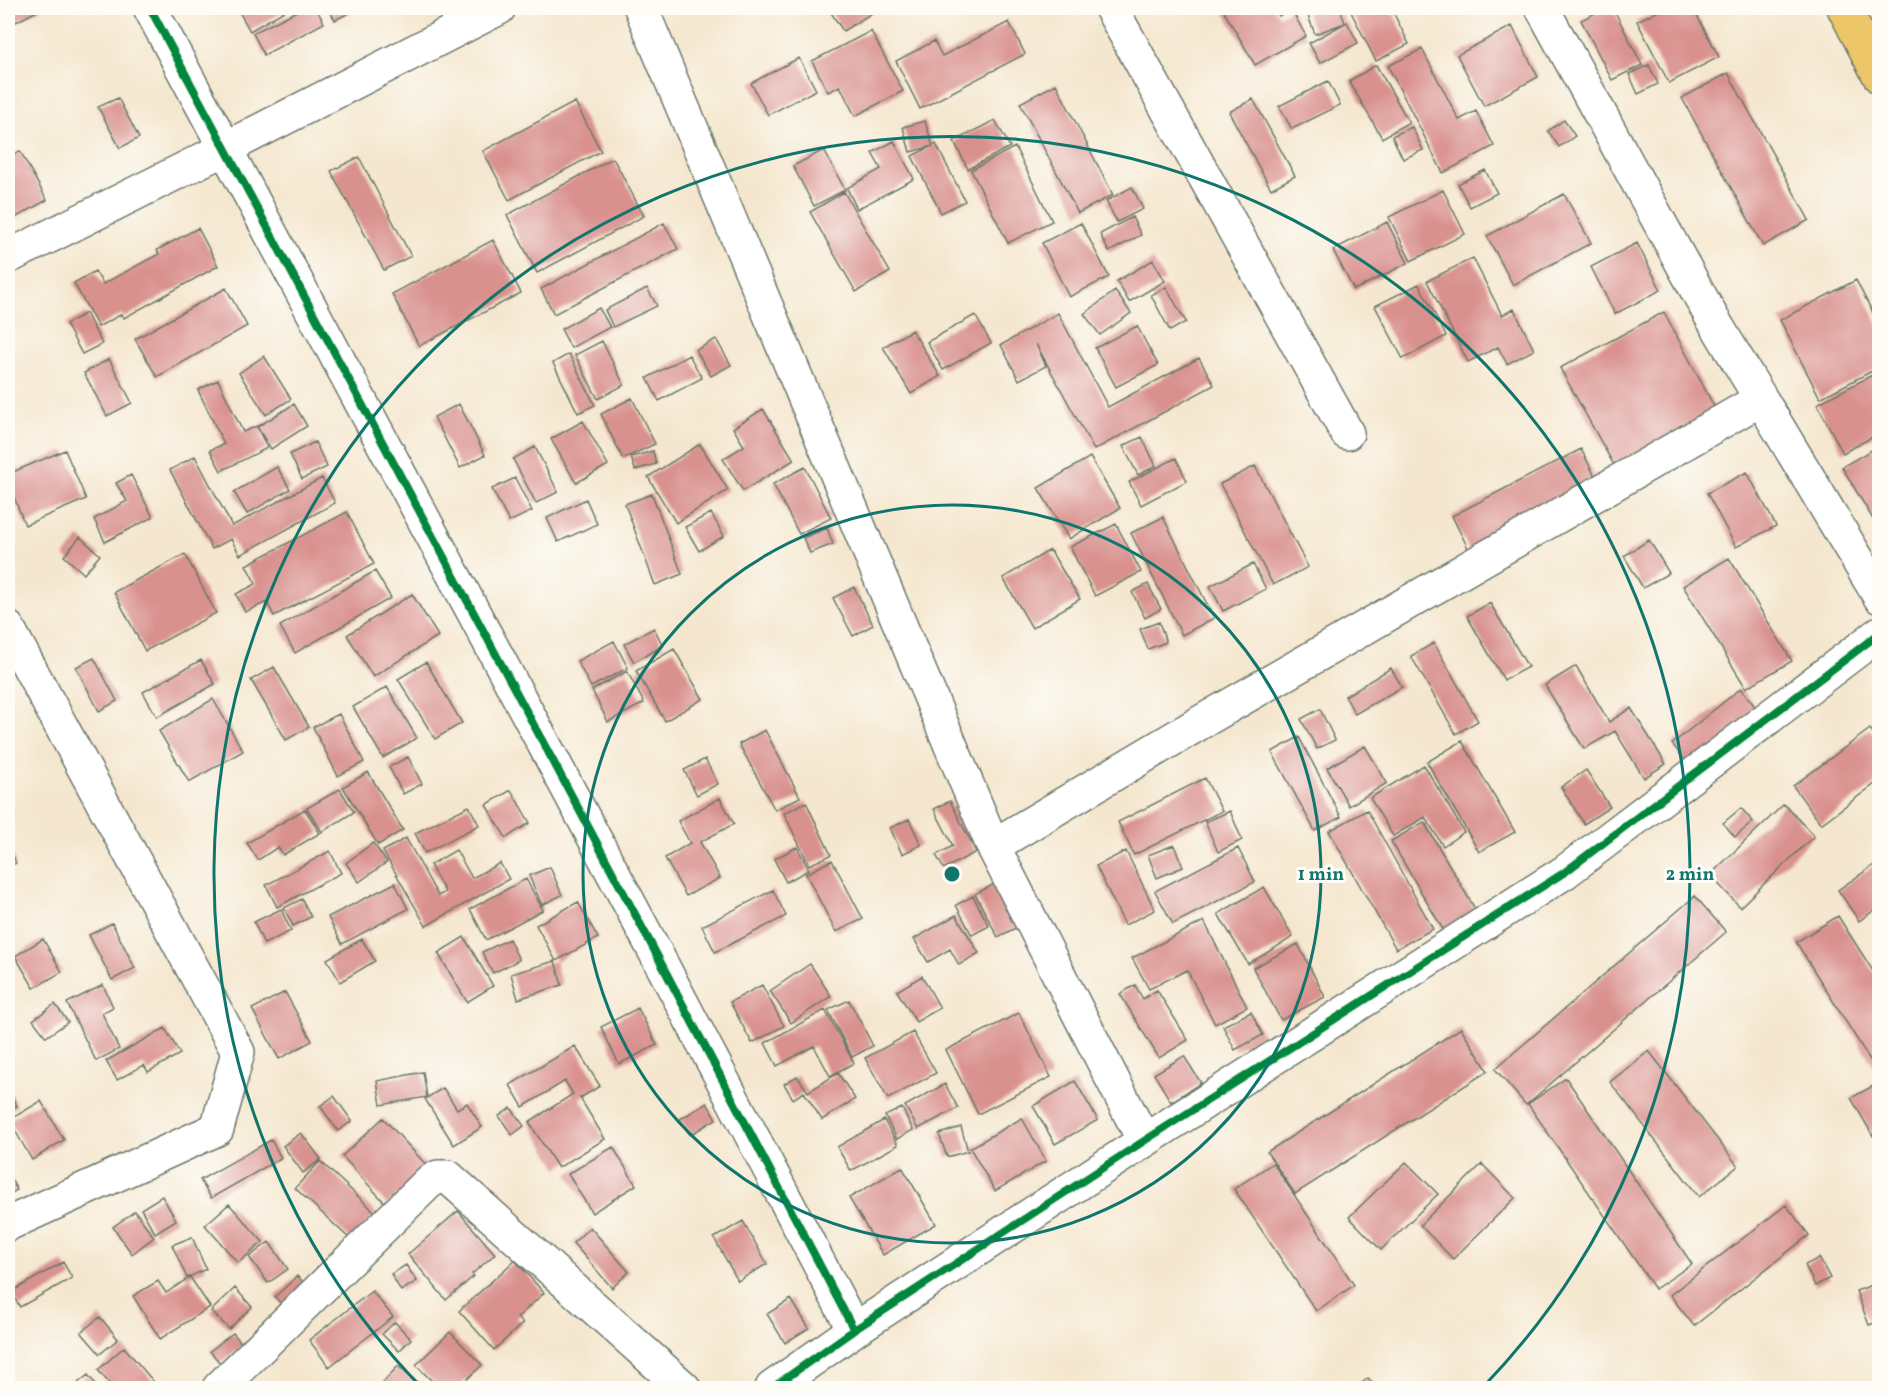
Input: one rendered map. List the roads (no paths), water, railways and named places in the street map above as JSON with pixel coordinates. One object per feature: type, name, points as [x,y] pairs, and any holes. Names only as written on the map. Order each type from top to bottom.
[{"type":"highway","points":[[1844,8],[1880,77]]},
{"type":"street","points":[[150,8],[651,944],[854,1330]]},
{"type":"street","points":[[8,257],[499,8]]},
{"type":"street","points":[[641,8],[993,846],[1144,1141]]},
{"type":"street","points":[[1111,8],[1347,432]]},
{"type":"street","points":[[1542,8],[1711,316],[1880,597]]},
{"type":"street","points":[[993,846],[1234,703],[1761,399]]},
{"type":"street","points":[[8,628],[238,1052],[217,1129],[8,1224]]},
{"type":"street","points":[[772,1389],[854,1330],[1144,1141],[1565,872],[1880,633]]},
{"type":"street","points":[[219,1389],[429,1182],[438,1177],[447,1177],[684,1389]]}]
